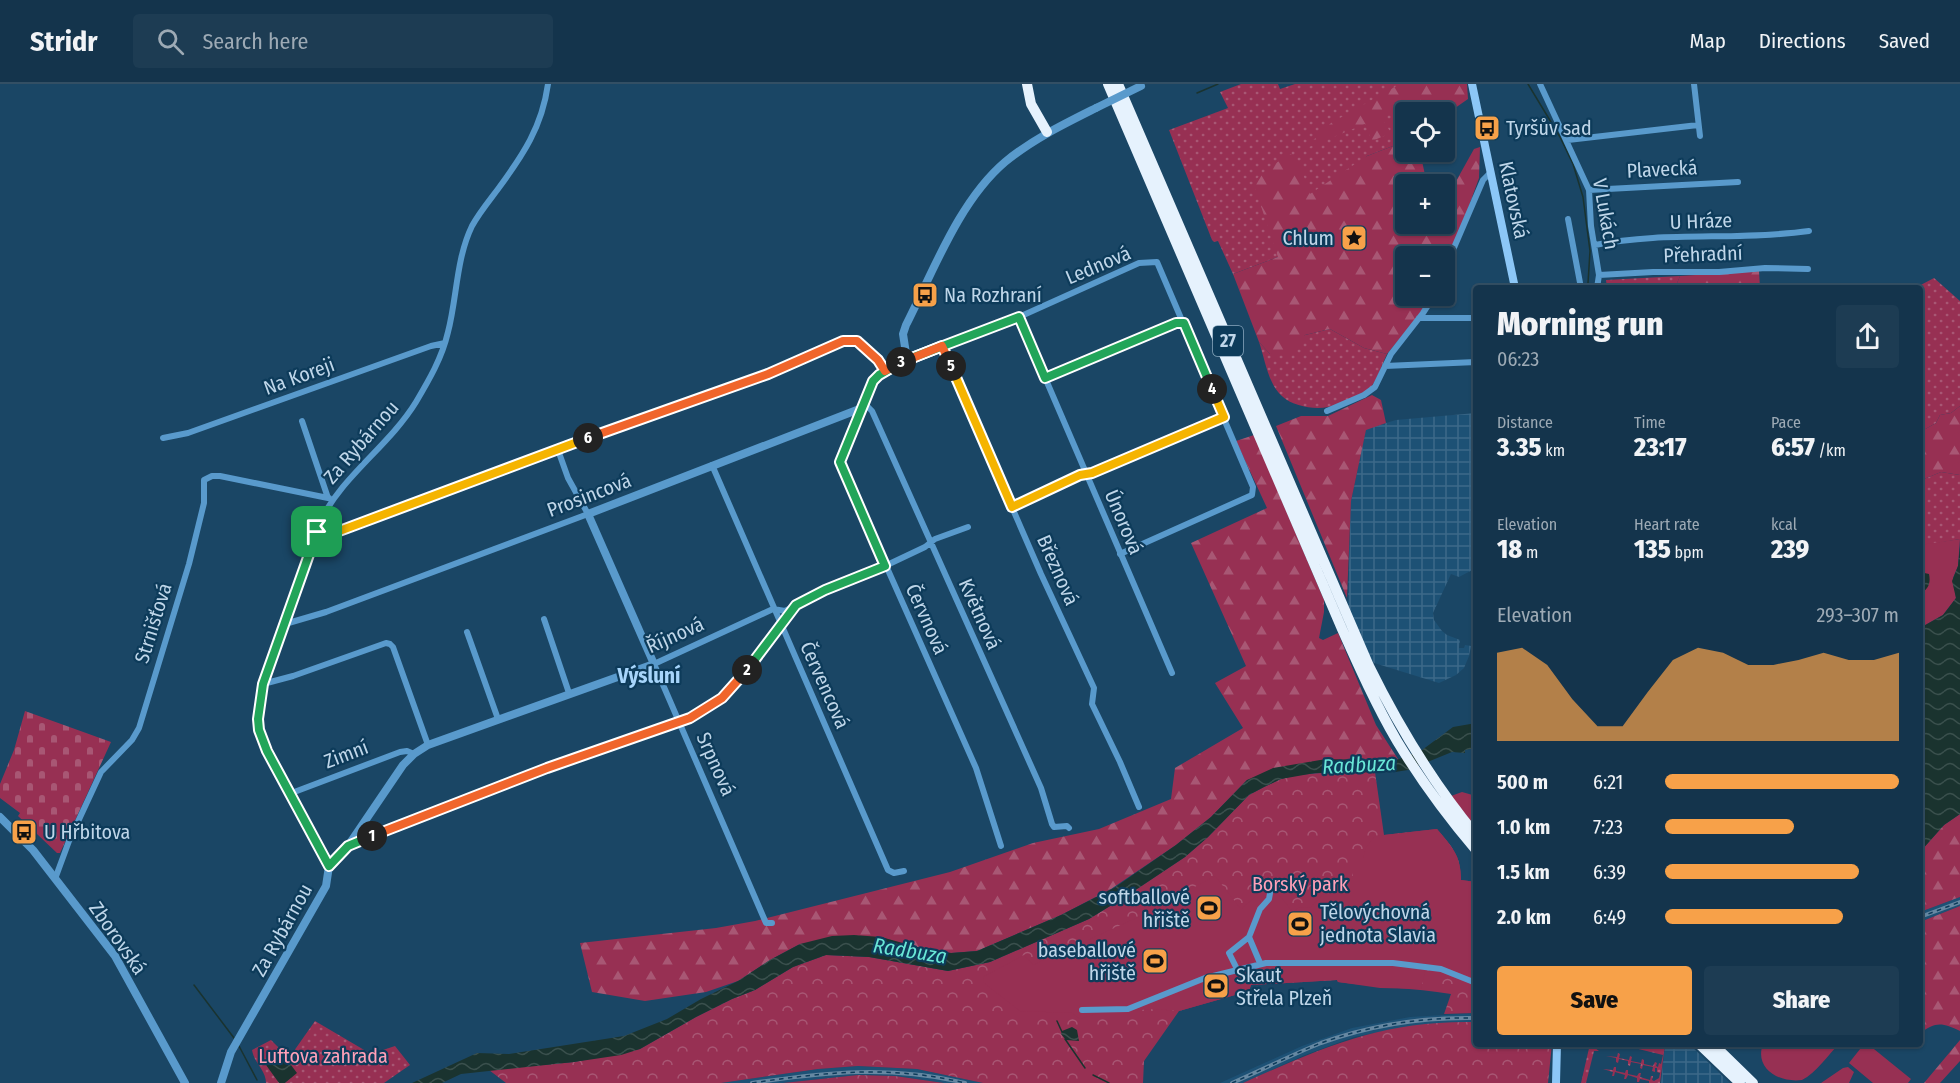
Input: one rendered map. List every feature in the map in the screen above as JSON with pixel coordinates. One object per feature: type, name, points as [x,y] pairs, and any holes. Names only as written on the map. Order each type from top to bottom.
[{"type":"highway","points":[[1027,84],[1031,104],[1047,132]]},
{"type":"highway","name":"27","points":[[1106,84],[1373,696],[1397,741],[1431,792],[1473,846]]},
{"type":"highway","name":"27","points":[[1118,84],[1369,666],[1405,736],[1473,832]]},
{"type":"highway","points":[[1123,84],[1127,104]]},
{"type":"highway","points":[[1701,1047],[1740,1083]]},
{"type":"highway","points":[[1716,1047],[1753,1083]]},
{"type":"main road","name":"Klatovská","points":[[1472,84],[1514,285]]},
{"type":"main road","points":[[1556,1083],[1557,1047]]},
{"type":"street","name":"Za Rybárnou","points":[[221,1083],[231,1052],[326,886],[329,866],[289,794],[259,730],[263,684],[330,498],[389,438],[406,417],[433,372],[445,343],[466,240],[477,217],[517,164],[535,133],[545,104],[548,84]]},
{"type":"street","name":"V Lukách","points":[[1540,84],[1568,140],[1589,190],[1599,275],[1597,285]]},
{"type":"street","points":[[1694,84],[1700,136]]},
{"type":"street","points":[[907,360],[903,334],[906,326],[945,247],[974,196],[1005,162],[1047,132],[1143,85]]},
{"type":"street","points":[[1568,140],[1698,125]]},
{"type":"street","points":[[1455,246],[1484,180],[1491,172]]},
{"type":"street","name":"Plavecká","points":[[1589,190],[1697,182],[1738,182]]},
{"type":"street","name":"V Lukách","points":[[1568,219],[1581,285]]},
{"type":"street","name":"U Hráze","points":[[1595,245],[1632,240],[1774,235],[1809,231]]},
{"type":"street","name":"Lednová","points":[[885,371],[907,360],[1019,317],[1139,263],[1157,262],[1253,488],[1252,495],[1120,554]]},
{"type":"street","name":"Přehradní","points":[[1599,275],[1719,272],[1766,268],[1808,269]]},
{"type":"street","points":[[1327,411],[1364,395],[1371,389],[1382,375],[1391,354],[1427,306]]},
{"type":"street","name":"Únorová","points":[[1019,317],[1173,673]]},
{"type":"street","points":[[1419,318],[1473,318]]},
{"type":"street","points":[[1045,378],[1176,323],[1184,323]]},
{"type":"street","points":[[317,532],[327,535],[334,533],[768,374],[843,341],[857,341],[878,360],[885,371],[873,381],[862,408]]},
{"type":"street","name":"Na Koreji","points":[[163,438],[188,433],[445,343]]},
{"type":"street","name":"Březnová","points":[[942,346],[1094,688],[1092,704],[1139,807]]},
{"type":"street","points":[[1385,366],[1473,362]]},
{"type":"street","name":"Květnová","points":[[862,408],[868,407],[872,411],[1041,788],[1052,824],[1069,828]]},
{"type":"street","name":"Prosincová","points":[[285,624],[326,612],[588,514],[862,408]]},
{"type":"street","name":"Červnová","points":[[862,408],[840,462],[976,768],[1001,846]]},
{"type":"street","points":[[1012,507],[1080,475],[1086,475],[1176,439],[1224,417]]},
{"type":"street","points":[[302,421],[330,498]]},
{"type":"street","points":[[558,450],[568,478],[588,514]]},
{"type":"street","name":"Červencová","points":[[712,465],[888,870],[894,873],[904,871]]},
{"type":"street","name":"Strnišťová","points":[[55,879],[69,840],[101,772],[132,740],[139,728],[189,564],[204,503],[204,480],[212,476],[220,476],[330,498]]},
{"type":"street","name":"Srpnová","points":[[588,514],[766,923],[772,923]]},
{"type":"street","points":[[348,846],[547,768],[690,718],[722,698],[752,664],[796,605],[825,590],[885,566],[935,539],[968,527]]},
{"type":"street","name":"Říjnová","points":[[329,866],[348,846],[392,779],[414,754],[428,746],[654,664],[773,609],[785,611],[796,605]]},
{"type":"street","points":[[544,619],[569,693]]},
{"type":"street","points":[[467,632],[498,719]]},
{"type":"street","points":[[263,684],[293,676],[386,643],[390,644],[428,746]]},
{"type":"street","name":"Zimní","points":[[289,794],[400,752],[407,751],[414,754]]},
{"type":"street","name":"Zborovská","points":[[0,817],[33,850],[115,956],[185,1083]]},
{"type":"street","points":[[1237,969],[1229,953],[1249,937],[1260,909],[1269,899],[1272,882]]},
{"type":"street","points":[[1249,937],[1260,963]]},
{"type":"street","points":[[1082,1010],[1128,1009],[1205,978],[1260,963],[1393,963],[1441,969],[1473,982]]},
{"type":"shaded area","points":[[1473,413],[1473,570],[1459,577],[1451,574],[1433,613],[1434,620],[1442,631],[1460,640],[1459,648],[1464,648],[1465,645],[1471,646],[1464,668],[1456,675],[1439,683],[1371,662],[1347,629],[1351,501],[1366,429],[1396,420]]},
{"type":"shaded area","points":[[1960,897],[1960,906],[1923,921],[1923,911]]},
{"type":"shaded area","points":[[1473,1013],[1473,1022],[1411,1026],[1354,1037],[1305,1055],[1243,1083],[1220,1083],[1302,1046],[1352,1028],[1410,1017]]},
{"type":"shaded area","points":[[1665,1047],[1692,1047],[1730,1083],[1661,1083]]},
{"type":"shaded area","points":[[858,1066],[917,1069],[983,1083],[944,1083],[895,1076],[858,1075],[783,1083],[721,1083],[818,1069]]},
{"type":"green space","points":[[1241,84],[1278,84],[1280,89],[1295,84],[1417,84],[1426,102],[1395,102],[1395,144],[1367,156],[1278,257],[1233,274],[1218,241],[1212,240],[1169,130],[1228,108],[1220,92]]},
{"type":"green space","points":[[1400,84],[1467,84],[1468,99],[1455,108],[1455,102],[1424,102],[1422,99],[1416,102],[1395,102],[1395,112],[1382,118],[1391,133],[1372,141],[1365,124],[1304,149],[1331,123]]},
{"type":"green space","points":[[1395,144],[1395,162],[1422,162],[1425,174],[1395,174],[1395,234],[1455,234],[1455,183],[1474,149],[1480,147],[1479,178],[1453,246],[1395,246],[1395,306],[1424,306],[1421,313],[1387,354],[1364,348],[1330,329],[1305,335],[1290,353],[1270,354],[1259,342],[1233,274],[1278,257],[1253,182],[1271,166],[1291,154],[1302,171],[1310,194],[1367,156]]},
{"type":"green space","points":[[1759,271],[1760,285],[1676,285],[1680,276]]},
{"type":"green space","points":[[1680,276],[1676,285],[1607,285],[1606,280]]},
{"type":"green space","points":[[1934,278],[1960,301],[1960,406],[1951,413],[1940,415],[1936,423],[1923,430],[1923,285],[1921,285]]},
{"type":"green space","points":[[1330,329],[1364,348],[1387,354],[1374,384],[1359,395],[1328,407],[1304,407],[1292,403],[1278,392],[1270,379],[1259,342],[1270,354],[1305,335]]},
{"type":"green space","points":[[1372,395],[1381,400],[1386,423],[1366,430],[1351,501],[1347,598],[1276,426],[1301,416],[1328,416]]},
{"type":"green space","points":[[1960,406],[1960,475],[1941,472],[1924,479],[1923,482],[1923,430],[1936,423],[1940,415],[1951,413]]},
{"type":"green space","points":[[1254,435],[1324,600],[1319,638],[1323,640],[1338,633],[1376,725],[1398,759],[1394,761],[1352,758],[1247,780],[1211,817],[1176,845],[1111,889],[1061,915],[977,951],[951,953],[906,945],[881,937],[800,944],[738,981],[706,992],[645,1001],[592,992],[580,943],[716,928],[755,921],[950,872],[1033,843],[1099,829],[1171,799],[1175,768],[1243,728],[1215,683],[1246,666],[1191,543],[1267,508],[1236,441]]},
{"type":"green space","points":[[1941,472],[1960,475],[1960,539],[1923,546],[1924,479]]},
{"type":"green space","points":[[1960,539],[1958,566],[1953,578],[1956,598],[1943,615],[1923,626],[1923,545]]},
{"type":"green space","points":[[25,711],[111,742],[60,853],[57,853],[18,816],[20,813],[0,798],[0,784],[14,750]]},
{"type":"green space","name":"Borský park","points":[[1375,772],[1384,835],[1437,829],[1451,846],[1459,864],[1461,880],[1473,882],[1473,1013],[1444,1014],[1451,994],[1437,992],[1352,984],[1337,980],[1251,985],[1249,991],[1179,1011],[1144,1061],[1143,1083],[983,1083],[917,1069],[858,1066],[818,1069],[721,1083],[506,1083],[489,1070],[574,1062],[640,1049],[696,1017],[755,990],[793,967],[826,955],[869,957],[948,971],[990,962],[1089,919],[1185,857],[1249,795],[1281,779],[1297,775]]},
{"type":"green space","points":[[1462,792],[1473,795],[1473,824],[1451,796]]},
{"type":"green space","points":[[1960,814],[1960,897],[1923,911],[1923,849],[1944,825]]},
{"type":"green space","name":"Tělovýchovná jednota Slavia","points":[[1437,829],[1451,846],[1459,864],[1461,880],[1473,882],[1473,982],[1426,967],[1421,989],[1380,988],[1337,980],[1251,985],[1249,991],[1179,1011],[1154,1009],[1099,1013],[1080,1019],[1072,1013],[1020,1011],[984,983],[983,977],[1024,955],[1033,965],[1143,915],[1215,876],[1241,909],[1270,884],[1293,912],[1298,908],[1311,907],[1329,888],[1353,878],[1353,858],[1363,858],[1366,848],[1375,836]]},
{"type":"green space","points":[[1960,906],[1960,1031],[1949,1026],[1935,1025],[1923,1032],[1923,921]]},
{"type":"green space","name":"Luftova zahrada","points":[[315,1021],[371,1054],[395,1046],[410,1065],[384,1083],[266,1083],[252,1050],[271,1040],[289,1058]]},
{"type":"green space","points":[[1473,1022],[1473,1047],[1552,1047],[1548,1083],[1243,1083],[1328,1047],[1356,1038],[1412,1025]]},
{"type":"green space","points":[[1960,1040],[1960,1061],[1940,1083],[1924,1083]]},
{"type":"green space","points":[[1589,1047],[1595,1047],[1599,1051],[1594,1051],[1586,1083],[1581,1083]]},
{"type":"green space","points":[[1630,1047],[1665,1047],[1660,1083],[1649,1083],[1649,1081],[1640,1079],[1637,1082],[1637,1078],[1628,1075],[1624,1079],[1625,1075],[1615,1072],[1612,1076],[1613,1072],[1603,1069],[1613,1070],[1616,1067],[1616,1071],[1625,1073],[1628,1070],[1628,1074],[1637,1076],[1641,1073],[1640,1077],[1650,1080],[1653,1076],[1654,1081],[1659,1078],[1660,1073],[1657,1072],[1657,1068],[1655,1072],[1652,1071],[1653,1067],[1643,1065],[1642,1069],[1641,1064],[1631,1062],[1630,1066],[1628,1061],[1619,1059],[1618,1063],[1616,1058],[1606,1056],[1617,1057],[1618,1053],[1619,1058],[1629,1060],[1630,1056],[1631,1061],[1641,1063],[1642,1059],[1644,1064],[1653,1066],[1655,1062],[1658,1067],[1663,1055]]},
{"type":"green space","points":[[1762,1047],[1836,1047],[1822,1064],[1802,1080],[1785,1079],[1770,1072],[1765,1067],[1761,1053]]},
{"type":"green space","points":[[1862,1047],[1871,1047],[1911,1079],[1908,1083],[1873,1083],[1849,1063]]},
{"type":"green space","points":[[1848,1067],[1854,1072],[1849,1083],[1821,1083],[1843,1068]]},
{"type":"green space","points":[[858,1075],[895,1076],[944,1083],[783,1083]]},
{"type":"water","points":[[1960,546],[1960,814],[1944,825],[1923,849],[1923,626],[1943,615],[1956,598],[1952,581],[1958,566]]},
{"type":"water","points":[[1923,573],[1929,574],[1930,581],[1923,591]]},
{"type":"water","name":"Radbuza","points":[[1473,724],[1473,749],[1465,750],[1465,753],[1452,752],[1408,770],[1315,773],[1281,779],[1264,787],[1249,795],[1185,857],[1128,895],[1089,919],[990,962],[948,971],[869,957],[826,955],[793,967],[755,990],[696,1017],[640,1049],[621,1055],[461,1074],[442,1083],[412,1083],[477,1053],[509,1054],[624,1036],[667,1019],[800,944],[832,936],[881,937],[928,950],[951,953],[977,951],[1061,915],[1114,888],[1176,845],[1211,817],[1247,780],[1273,768],[1326,759],[1394,761],[1422,750],[1453,727]]},
{"type":"water","points":[[1072,1027],[1077,1030],[1079,1041],[1066,1040],[1061,1034],[1062,1031]]},
{"type":"water","points":[[282,1053],[297,1073],[285,1083],[279,1083],[266,1065]]},
{"type":"waterway","points":[[1197,93],[1218,84]]},
{"type":"waterway","points":[[1528,84],[1560,137],[1573,164],[1583,197],[1590,251],[1588,283]]},
{"type":"waterway","points":[[194,985],[234,1038]]},
{"type":"waterway","points":[[1057,1021],[1062,1032]]},
{"type":"waterway","points":[[1065,1039],[1085,1068]]},
{"type":"waterway","points":[[239,1046],[257,1080]]},
{"type":"waterway","points":[[1093,1075],[1109,1083]]},
{"type":"railway","points":[[1923,916],[1960,902]]},
{"type":"railway","points":[[1232,1083],[1299,1052],[1359,1031],[1397,1023],[1473,1018]]},
{"type":"railway","points":[[752,1083],[858,1072],[911,1074],[965,1083]]},
{"type":"place","name":"Tyršův sad","points":[[1487,128]]},
{"type":"place","name":"Chlum","points":[[1354,238]]},
{"type":"place","name":"Na Rozhraní","points":[[925,295]]},
{"type":"place","name":"U Hřbitova","points":[[24,832]]},
{"type":"place","name":"softballové hřiště","points":[[1209,908]]},
{"type":"place","name":"Tělovýchovná jednota Slavia","points":[[1300,924]]},
{"type":"place","name":"baseballové hřiště","points":[[1155,961]]},
{"type":"place","name":"Skaut Střela Plzeň","points":[[1216,986]]},
{"type":"district","name":"Výsluní","points":[[649,676]]},
{"type":"route","points":[[317,532],[263,684],[258,719],[263,743],[329,866],[348,846],[547,768],[690,718],[716,704],[758,657],[796,605],[825,590],[885,566],[840,462],[873,381],[900,363],[964,337],[1019,317],[1045,378],[1176,323],[1184,323],[1224,417],[1092,473],[1080,475],[1012,507],[942,346],[900,363],[885,371],[878,360],[857,341],[843,341],[768,374],[334,533],[327,535],[317,532]]}]
